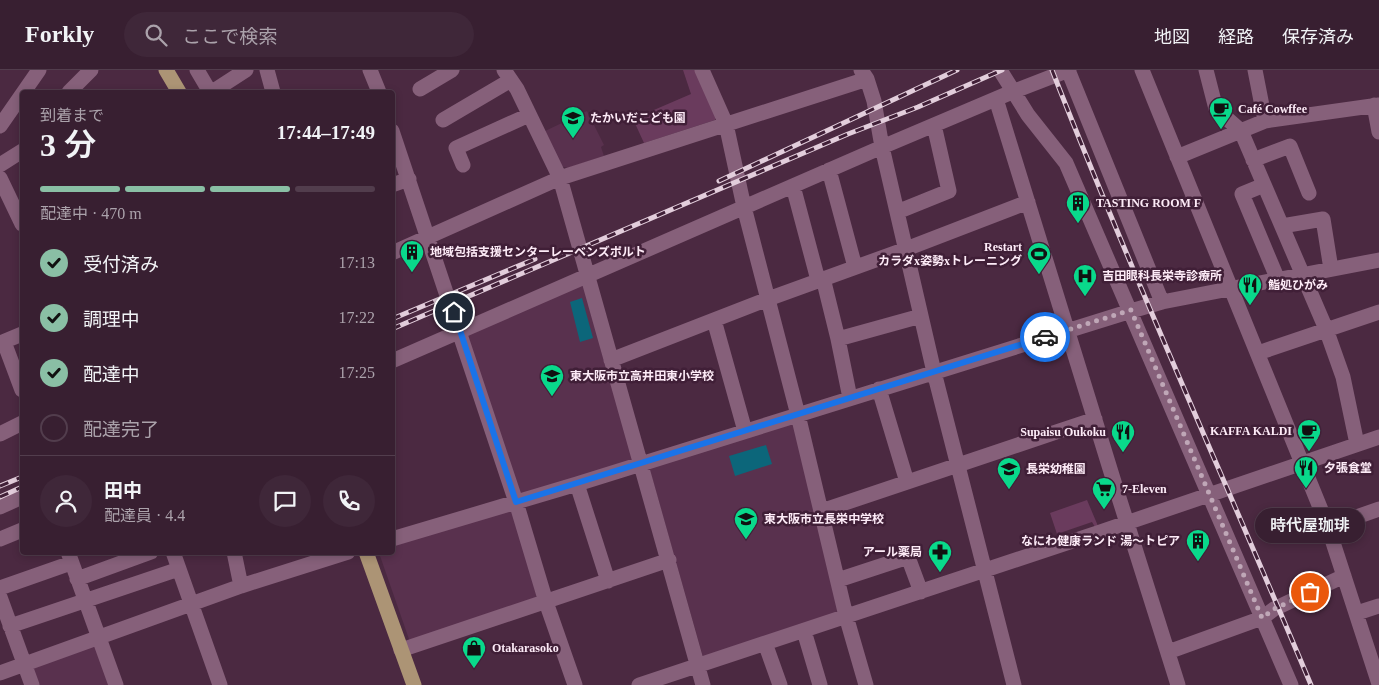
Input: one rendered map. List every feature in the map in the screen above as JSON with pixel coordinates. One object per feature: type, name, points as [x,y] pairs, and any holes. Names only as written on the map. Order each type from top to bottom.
[{"type":"main road","points":[[166,70],[178,90]]},
{"type":"main road","points":[[367,555],[414,685]]},
{"type":"street","points":[[25,90],[39,70]]},
{"type":"street","points":[[70,90],[91,70]]},
{"type":"street","points":[[197,70],[210,90]]},
{"type":"street","points":[[214,90],[246,70]]},
{"type":"street","points":[[267,70],[272,90]]},
{"type":"street","points":[[370,70],[378,90]]},
{"type":"street","points":[[426,80],[452,70]]},
{"type":"street","points":[[702,70],[726,124],[744,206],[798,415],[846,616],[866,685]]},
{"type":"street","points":[[1000,70],[1028,115],[1066,163],[1131,310],[1291,685]]},
{"type":"street","points":[[395,360],[744,206],[996,98],[1068,70],[1162,302]]},
{"type":"street","points":[[1142,70],[1304,464],[1376,664],[1379,684]]},
{"type":"street","points":[[1206,70],[1216,109],[1241,131],[1326,329],[1343,377],[1357,444]]},
{"type":"street","points":[[1255,70],[1265,121]]},
{"type":"street","points":[[443,120],[508,75],[560,178],[703,685]]},
{"type":"street","points":[[395,252],[560,178],[726,124],[864,75],[874,101],[882,147],[934,372],[1014,685]]},
{"type":"street","points":[[0,126],[20,97]]},
{"type":"street","points":[[996,98],[1178,685]]},
{"type":"street","points":[[1177,156],[1265,121],[1376,105],[1379,132]]},
{"type":"street","points":[[463,165],[456,148],[529,115]]},
{"type":"street","points":[[897,212],[949,191],[934,125]]},
{"type":"street","points":[[395,140],[460,331],[516,502],[546,602],[575,685]]},
{"type":"street","points":[[1253,160],[1290,146],[1310,193]]},
{"type":"street","points":[[0,165],[20,153]]},
{"type":"street","points":[[829,170],[855,267]]},
{"type":"street","points":[[0,178],[20,220]]},
{"type":"street","points":[[395,184],[409,179]]},
{"type":"street","points":[[1264,185],[1242,194],[1278,280]]},
{"type":"street","points":[[792,186],[838,340],[850,398]]},
{"type":"street","points":[[611,360],[768,298],[906,249],[1028,202]]},
{"type":"street","points":[[1282,226],[1323,219],[1331,269]]},
{"type":"street","points":[[395,538],[642,464],[1131,310],[1162,302],[1379,260]]},
{"type":"street","points":[[1258,353],[1379,312]]},
{"type":"street","points":[[838,340],[921,316]]},
{"type":"street","points":[[714,320],[746,431]]},
{"type":"street","points":[[20,335],[2,343],[20,385]]},
{"type":"street","points":[[879,389],[907,482]]},
{"type":"street","points":[[821,511],[1095,419]]},
{"type":"street","points":[[0,434],[20,424]]},
{"type":"street","points":[[639,685],[921,592],[1127,521],[1304,464],[1379,437]]},
{"type":"street","points":[[577,484],[608,581]]},
{"type":"street","points":[[0,507],[20,498]]},
{"type":"street","points":[[1328,527],[1379,508]]},
{"type":"street","points":[[0,538],[20,531]]},
{"type":"street","points":[[77,579],[143,555]]},
{"type":"street","points":[[173,555],[220,685]]},
{"type":"street","points":[[235,555],[241,586]]},
{"type":"street","points":[[0,673],[241,586],[339,555]]},
{"type":"street","points":[[838,580],[908,557],[921,592]]},
{"type":"street","points":[[0,588],[70,558],[116,685]]},
{"type":"street","points":[[401,650],[669,560]]},
{"type":"street","points":[[10,626],[86,602],[179,569]]},
{"type":"street","points":[[1168,652],[1262,618],[1274,609],[1344,576]]},
{"type":"street","points":[[0,598],[32,685]]},
{"type":"street","points":[[1357,613],[1379,606]]},
{"type":"street","points":[[804,630],[820,685]]},
{"type":"street","points":[[765,643],[780,685]]},
{"type":"shaded area","points":[[683,70],[697,70],[716,117],[715,120],[644,143],[633,119],[691,94]]},
{"type":"shaded area","name":"たかいだこども園","points":[[587,111],[604,145],[601,147],[604,156],[568,168],[559,166],[543,132]]},
{"type":"shaded area","name":"東大阪市立高井田東小学校","points":[[585,284],[637,460],[519,498],[466,334]]},
{"type":"shaded area","name":"東大阪市立長栄中学校","points":[[793,423],[840,613],[703,657],[649,467]]},
{"type":"shaded area","points":[[1087,500],[1098,526],[1095,527],[1092,522],[1057,534],[1050,513]]},
{"type":"shaded area","points":[[507,509],[512,512],[542,599],[410,642],[380,555],[395,555],[395,545]]},
{"type":"shaded area","points":[[90,645],[97,647],[111,685],[38,685],[32,669]]},
{"type":"water","points":[[582,298],[593,338],[580,342],[570,302]]},
{"type":"water","points":[[766,445],[772,464],[735,476],[729,456]]},
{"type":"railway","points":[[719,181],[957,70]]},
{"type":"railway","points":[[395,328],[1002,70]]},
{"type":"railway","points":[[1052,70],[1147,302],[1311,685]]},
{"type":"railway","points":[[395,318],[535,259]]},
{"type":"railway","points":[[0,486],[20,478]]},
{"type":"railway","points":[[0,497],[20,488]]},
{"type":"way so far","points":[[1045,337],[1131,310],[1262,618],[1274,609],[1310,592]]},
{"type":"place","name":"Café Cowffee","points":[[1221,130]]},
{"type":"place","name":"たかいだこども園","points":[[573,139]]},
{"type":"place","name":"TASTING ROOM F","points":[[1078,224]]},
{"type":"place","name":"地域包括支援センターレーベンズポルト","points":[[412,273]]},
{"type":"place","name":"Restart カラダx姿勢xトレーニング","points":[[1039,275]]},
{"type":"place","name":"吉田眼科長栄寺診療所","points":[[1085,297]]},
{"type":"place","name":"鮨処ひがみ","points":[[1250,306]]},
{"type":"place","name":"東大阪市立高井田東小学校","points":[[552,397]]},
{"type":"place","name":"KAFFA KALDI","points":[[1309,452]]},
{"type":"place","name":"Supaisu Oukoku","points":[[1123,453]]},
{"type":"place","name":"夕張食堂","points":[[1306,489]]},
{"type":"place","name":"長栄幼稚園","points":[[1009,490]]},
{"type":"place","name":"7-Eleven","points":[[1104,510]]},
{"type":"place","name":"東大阪市立長栄中学校","points":[[746,540]]},
{"type":"place","name":"なにわ健康ランド 湯～トピア","points":[[1198,562]]},
{"type":"place","name":"アール薬局","points":[[940,573]]},
{"type":"place","name":"時代屋珈琲","points":[[1310,592]]},
{"type":"place","name":"Otakarasoko","points":[[474,669]]},
{"type":"route","points":[[454,312],[516,502],[1045,337]]}]
